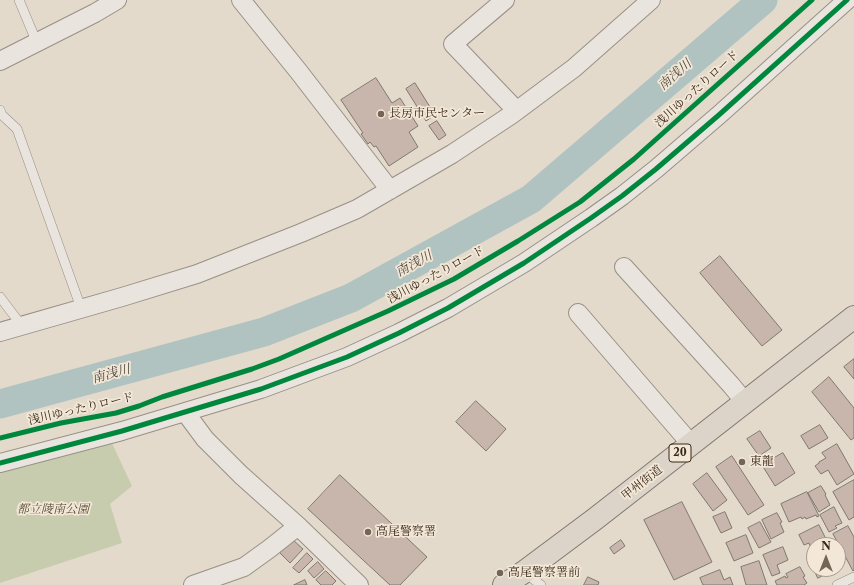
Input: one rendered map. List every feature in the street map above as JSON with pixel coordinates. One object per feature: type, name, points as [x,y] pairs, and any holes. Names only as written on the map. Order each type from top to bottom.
[{"type":"highway","name":"甲州街道","points":[[504,585],[524,572],[613,506],[854,318]]},
{"type":"street","points":[[0,61],[95,13],[117,0]]},
{"type":"street","points":[[241,0],[299,72],[390,190]]},
{"type":"street","points":[[505,0],[453,44],[516,110]]},
{"type":"street","points":[[0,332],[197,274],[357,209],[452,154],[504,119],[574,68],[651,0]]},
{"type":"street","points":[[0,463],[122,431],[261,389],[347,357],[448,308],[524,263],[616,200],[656,169],[720,114],[847,0]]},
{"type":"street","points":[[624,267],[726,379],[745,402]]},
{"type":"street","points":[[578,313],[691,444]]},
{"type":"street","points":[[185,412],[205,439],[241,475],[298,526],[359,585]]},
{"type":"street","points":[[193,585],[244,567],[270,549],[298,526]]},
{"type":"lane","points":[[19,0],[37,42]]},
{"type":"lane","points":[[0,110],[2,115],[17,129],[81,308]]},
{"type":"lane","points":[[0,297],[22,326]]},
{"type":"lane","points":[[524,572],[541,585]]},
{"type":"lane","points":[[837,585],[854,577]]},
{"type":"green space","name":"都立陵南公園","points":[[111,441],[132,486],[110,504],[122,543],[0,583],[0,471]]},
{"type":"building","name":"長房市民センター","points":[[376,78],[392,103],[400,98],[418,126],[409,132],[418,147],[389,166],[376,146],[374,147],[370,142],[368,144],[361,134],[363,133],[341,100]]},
{"type":"building","points":[[415,83],[435,115],[426,121],[406,89]]},
{"type":"building","points":[[437,121],[446,135],[439,140],[429,126]]},
{"type":"building","points":[[720,256],[782,330],[762,346],[700,273]]},
{"type":"building","points":[[854,359],[854,379],[844,367]]},
{"type":"building","points":[[829,377],[854,408],[854,438],[851,440],[812,392]]},
{"type":"building","points":[[476,401],[506,429],[486,451],[456,422]]},
{"type":"building","points":[[820,425],[828,438],[809,449],[801,436]]},
{"type":"building","points":[[760,431],[771,448],[759,456],[747,439]]},
{"type":"building","points":[[837,444],[854,474],[837,485],[828,470],[821,474],[815,466],[826,458],[822,453]]},
{"type":"building","points":[[783,453],[795,473],[775,486],[762,465]]},
{"type":"building","points":[[732,456],[764,505],[748,515],[716,467]]},
{"type":"building","points":[[707,473],[727,500],[713,511],[693,484]]},
{"type":"building","points":[[340,475],[427,557],[400,585],[390,585],[308,509]]},
{"type":"building","points":[[854,480],[854,517],[849,520],[833,492]]},
{"type":"building","points":[[821,486],[830,505],[819,512],[808,493]]},
{"type":"building","points":[[807,492],[819,516],[817,517],[816,515],[806,519],[805,517],[802,519],[801,517],[789,522],[781,504]]},
{"type":"building","points":[[682,502],[712,562],[674,580],[644,520]]},
{"type":"building","points":[[834,507],[842,523],[835,526],[837,528],[829,532],[820,515]]},
{"type":"building","points":[[725,512],[732,528],[721,533],[713,517]]},
{"type":"building","points":[[777,513],[782,522],[780,523],[784,532],[771,539],[762,520]]},
{"type":"building","points":[[760,522],[771,542],[759,548],[748,528]]},
{"type":"building","points":[[819,525],[825,537],[806,537],[806,544],[804,545],[799,535]]},
{"type":"building","points":[[848,526],[854,537],[853,571],[846,558],[846,537],[835,537],[833,534]]},
{"type":"building","points":[[746,535],[753,553],[734,561],[726,543]]},
{"type":"building","points":[[293,540],[303,549],[290,563],[280,553]]},
{"type":"building","points":[[621,540],[625,546],[614,554],[610,548]]},
{"type":"building","points":[[783,547],[788,560],[777,565],[780,573],[772,576],[763,555]]},
{"type":"building","points":[[307,553],[313,559],[299,573],[293,568]]},
{"type":"building","points":[[759,561],[767,585],[746,585],[741,567]]},
{"type":"building","points":[[318,562],[324,569],[314,578],[308,571]]},
{"type":"building","points":[[800,567],[805,576],[803,577],[807,583],[804,585],[777,585],[775,581],[785,576],[786,578],[788,577],[786,574]]},
{"type":"building","points":[[720,570],[724,580],[730,577],[733,585],[703,585],[700,578]]},
{"type":"building","points":[[326,571],[336,581],[332,585],[321,585],[316,580]]},
{"type":"building","points":[[588,577],[599,582],[598,585],[584,585]]},
{"type":"building","points":[[305,580],[307,585],[294,585]]},
{"type":"waterway","name":"南浅川","points":[[0,404],[264,332],[351,298],[531,199],[763,0]]},
{"type":"cycle path","name":"浅川ゆったりロード","points":[[0,438],[61,423],[116,413],[252,369],[279,359],[388,311],[454,279],[580,202],[634,159],[812,0]]},
{"type":"cycle path","points":[[0,463],[122,431],[261,389],[347,357],[448,308],[524,263],[622,196],[720,114],[847,0]]},
{"type":"place","name":"長房市民センター","points":[[381,114]]},
{"type":"place","name":"東龍","points":[[742,462]]},
{"type":"place","name":"高尾警察署","points":[[368,532]]},
{"type":"place","name":"高尾警察署前","points":[[500,573]]}]
